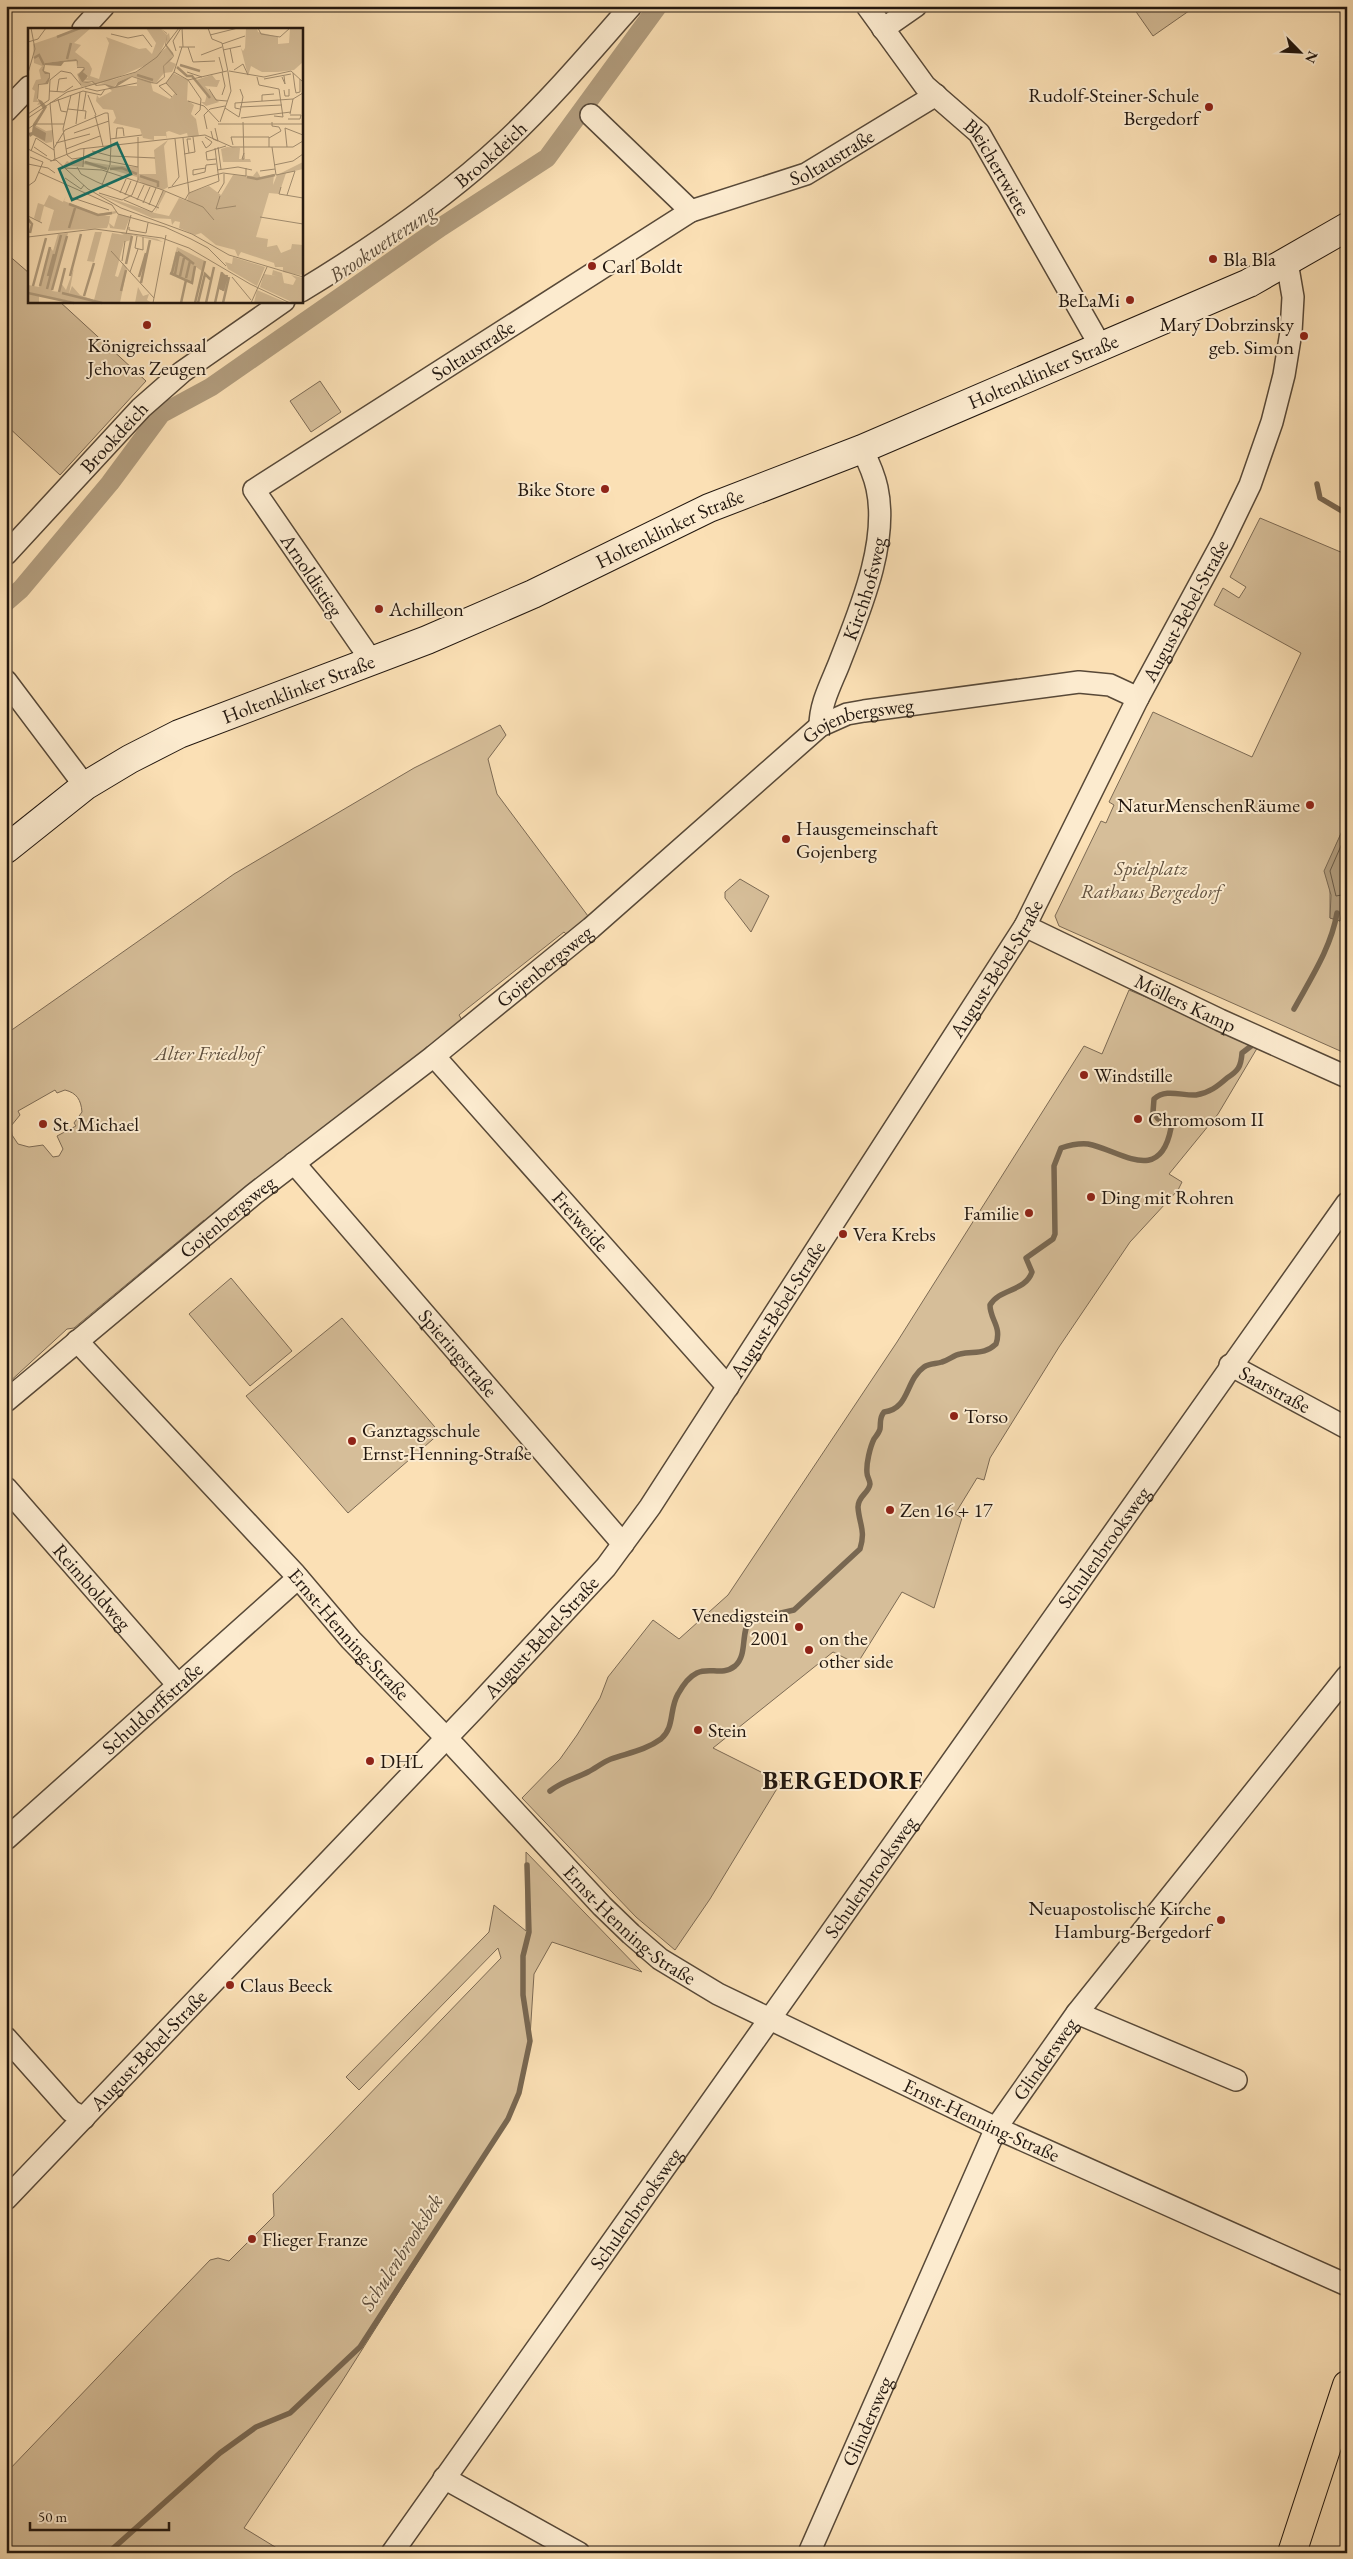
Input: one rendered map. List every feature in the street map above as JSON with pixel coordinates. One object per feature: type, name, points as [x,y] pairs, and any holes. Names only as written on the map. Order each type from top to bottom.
[{"type":"main road","name":"Holtenklinker Straße","points":[[6,849],[85,786],[130,758],[179,734],[427,640],[533,594],[709,508],[862,449],[1249,284],[1347,228]]},
{"type":"main road","points":[[1292,2553],[1347,2385]]},
{"type":"street","points":[[84,28],[104,6]]},
{"type":"street","name":"Brookdeich","points":[[302,290],[357,257],[482,162],[552,94],[631,6]]},
{"type":"street","name":"Bleichertwiete","points":[[867,6],[925,86],[979,133],[1101,347]]},
{"type":"street","points":[[884,29],[916,6]]},
{"type":"street","points":[[6,111],[26,94]]},
{"type":"street","name":"Soltaustraße","points":[[254,490],[691,211],[806,174],[936,95]]},
{"type":"street","points":[[591,115],[691,211]]},
{"type":"street","name":"August-Bebel-Straße","points":[[6,2199],[447,1738],[606,1567],[650,1507],[1025,926],[1138,698],[1223,541],[1250,485],[1272,422],[1284,375],[1293,297],[1287,262]]},
{"type":"street","name":"Brookdeich","points":[[6,554],[142,408],[182,372],[276,303]]},
{"type":"street","name":"Kirchhofsweg","points":[[820,726],[824,702],[869,579],[880,541],[880,503],[877,486],[862,449]]},
{"type":"street","name":"Arnoldistieg","points":[[254,490],[371,660]]},
{"type":"street","points":[[6,681],[85,786]]},
{"type":"street","name":"Gojenbergsweg","points":[[6,1401],[77,1340],[294,1163],[434,1056],[591,928],[820,726],[847,714],[864,711],[1070,683],[1102,684],[1138,698]]},
{"type":"street","name":"Möllers Kamp","points":[[1025,926],[1220,1020],[1347,1077]]},
{"type":"street","name":"Freiweide","points":[[434,1056],[728,1387]]},
{"type":"street","name":"Spieringstraße","points":[[294,1163],[623,1544]]},
{"type":"street","name":"Schulenbrooksweg","points":[[392,2553],[1230,1365],[1347,1203]]},
{"type":"street","name":"Ernst-Henning-Straße","points":[[77,1340],[298,1578],[351,1640],[447,1738],[596,1899],[645,1947],[694,1982],[768,2019],[996,2128],[1347,2285]]},
{"type":"street","name":"Saarstraße","points":[[1230,1365],[1347,1428]]},
{"type":"street","name":"Reimboldweg","points":[[6,1488],[178,1685]]},
{"type":"street","name":"Schuldorffstraße","points":[[6,1839],[298,1578]]},
{"type":"street","name":"Glindersweg","points":[[809,2553],[996,2128],[1077,2013],[1347,1676]]},
{"type":"street","points":[[1077,2013],[1236,2080]]},
{"type":"street","points":[[6,2038],[71,2111],[84,2118]]},
{"type":"street","points":[[444,2478],[579,2553]]},
{"type":"green space","points":[[1132,6],[1196,6],[1153,36]]},
{"type":"green space","points":[[6,253],[28,272],[28,302],[60,302],[146,381],[60,475],[6,425]]},
{"type":"green space","points":[[320,381],[341,412],[311,432],[290,401]]},
{"type":"green space","name":"Spielplatz Rathaus Bergedorf","points":[[1260,518],[1343,553],[1347,544],[1347,747],[1341,758],[1341,769],[1347,787],[1347,820],[1334,850],[1330,888],[1330,918],[1340,921],[1347,886],[1347,1054],[1059,926],[1055,916],[1101,821],[1106,823],[1114,805],[1109,802],[1153,712],[1252,757],[1301,653],[1214,605],[1223,588],[1239,598],[1246,587],[1230,577]]},
{"type":"green space","name":"Alter Friedhof","points":[[500,725],[506,735],[488,759],[497,794],[588,916],[567,935],[564,932],[459,1015],[462,1020],[207,1224],[204,1220],[74,1328],[67,1329],[6,1385],[6,1034],[234,874],[414,768]],"holes":[[[55,1090],[57,1093],[65,1090],[75,1095],[81,1104],[82,1112],[74,1123],[76,1126],[57,1136],[63,1149],[59,1156],[53,1157],[43,1145],[29,1147],[18,1144],[12,1135],[11,1126],[20,1115],[18,1111]]]},
{"type":"green space","points":[[740,879],[769,896],[751,932],[725,898],[725,892]]},
{"type":"green space","points":[[1129,990],[1259,1045],[1218,1114],[1169,1174],[1182,1182],[1178,1190],[1130,1242],[1059,1347],[990,1458],[984,1480],[977,1478],[955,1514],[962,1518],[934,1608],[902,1592],[857,1664],[833,1652],[713,1748],[781,1782],[710,1899],[675,1950],[636,1917],[522,1798],[560,1759],[600,1698],[608,1677],[653,1620],[679,1639],[728,1595],[897,1342],[1084,1046],[1102,1054]]},
{"type":"green space","points":[[231,1278],[292,1351],[250,1386],[189,1314]]},
{"type":"green space","points":[[342,1318],[440,1433],[348,1513],[246,1396]]},
{"type":"green space","points":[[526,1852],[642,1972],[552,1942],[534,1974],[529,2053],[519,2093],[508,2119],[341,2383],[244,2528],[285,2553],[6,2553],[6,2473],[210,2260],[218,2258],[229,2261],[274,2216],[273,2194],[501,1958],[498,1948],[359,2090],[346,2077],[489,1932],[494,1905],[526,1931]]},
{"type":"water","points":[[1347,747],[1347,787],[1342,758]]},
{"type":"water","points":[[1347,820],[1347,886],[1340,921],[1330,918],[1331,895],[1324,871]]},
{"type":"waterway","name":"Brookwetterung","points":[[6,602],[21,589],[110,483],[161,414],[211,387],[441,227],[547,158],[658,6]]},
{"type":"waterway","name":"Schulenbrooksbek","points":[[1317,484],[1320,498],[1347,514]]},
{"type":"waterway","name":"Schulenbrooksbek","points":[[1294,1009],[1325,951],[1337,913]]},
{"type":"waterway","name":"Schulenbrooksbek","points":[[550,1791],[608,1760],[643,1749],[661,1739],[668,1729],[675,1700],[686,1682],[701,1672],[728,1670],[739,1661],[743,1650],[745,1631],[750,1620],[794,1610],[860,1549],[862,1532],[858,1503],[869,1487],[868,1460],[874,1439],[880,1429],[881,1416],[884,1412],[899,1406],[913,1379],[926,1366],[940,1363],[965,1353],[987,1350],[996,1344],[998,1332],[990,1305],[1000,1295],[1018,1287],[1029,1278],[1032,1272],[1026,1258],[1053,1239],[1055,1234],[1054,1166],[1061,1148],[1074,1144],[1088,1144],[1137,1160],[1148,1160],[1158,1156],[1166,1146],[1171,1128],[1168,1121],[1158,1119],[1153,1112],[1154,1099],[1169,1093],[1196,1095],[1213,1089],[1236,1071],[1240,1065],[1242,1053],[1255,1043]]},
{"type":"waterway","name":"Schulenbrooksbek","points":[[108,2553],[220,2453],[256,2427],[290,2413],[360,2347],[508,2119],[519,2093],[530,2041],[523,1995],[523,1956],[529,1932],[527,1865]]},
{"type":"place","name":"Rudolf-Steiner-Schule Bergedorf","points":[[1209,107]]},
{"type":"place","name":"Bla Bla","points":[[1213,259]]},
{"type":"place","name":"Carl Boldt","points":[[592,266]]},
{"type":"place","name":"BeLaMi","points":[[1130,300]]},
{"type":"place","name":"Königreichssaal Jehovas Zeugen","points":[[147,325]]},
{"type":"place","name":"Mary Dobrzinsky geb. Simon","points":[[1304,336]]},
{"type":"place","name":"Bike Store","points":[[605,489]]},
{"type":"place","name":"Achilleon","points":[[379,609]]},
{"type":"place","name":"NaturMenschenRäume","points":[[1310,805]]},
{"type":"place","name":"Hausgemeinschaft Gojenberg","points":[[786,839]]},
{"type":"place","name":"Windstille","points":[[1084,1075]]},
{"type":"place","name":"Chromosom II","points":[[1138,1119]]},
{"type":"place","name":"St. Michael","points":[[43,1124]]},
{"type":"place","name":"Ding mit Rohren","points":[[1091,1197]]},
{"type":"place","name":"Familie","points":[[1029,1213]]},
{"type":"place","name":"Vera Krebs","points":[[843,1234]]},
{"type":"place","name":"Torso","points":[[954,1416]]},
{"type":"place","name":"Ganztagsschule Ernst-Henning-Straße","points":[[352,1441]]},
{"type":"place","name":"Zen 16 + 17","points":[[890,1510]]},
{"type":"place","name":"Venedigstein 2001","points":[[799,1627]]},
{"type":"place","name":"on the other side","points":[[809,1650]]},
{"type":"place","name":"Stein","points":[[698,1730]]},
{"type":"place","name":"DHL","points":[[370,1761]]},
{"type":"place","name":"Neuapostolische Kirche Hamburg-Bergedorf","points":[[1221,1920]]},
{"type":"place","name":"Claus Beeck","points":[[230,1985]]},
{"type":"place","name":"Flieger Franze","points":[[252,2239]]},
{"type":"district","name":"BERGEDORF","points":[[843,1780]]}]
